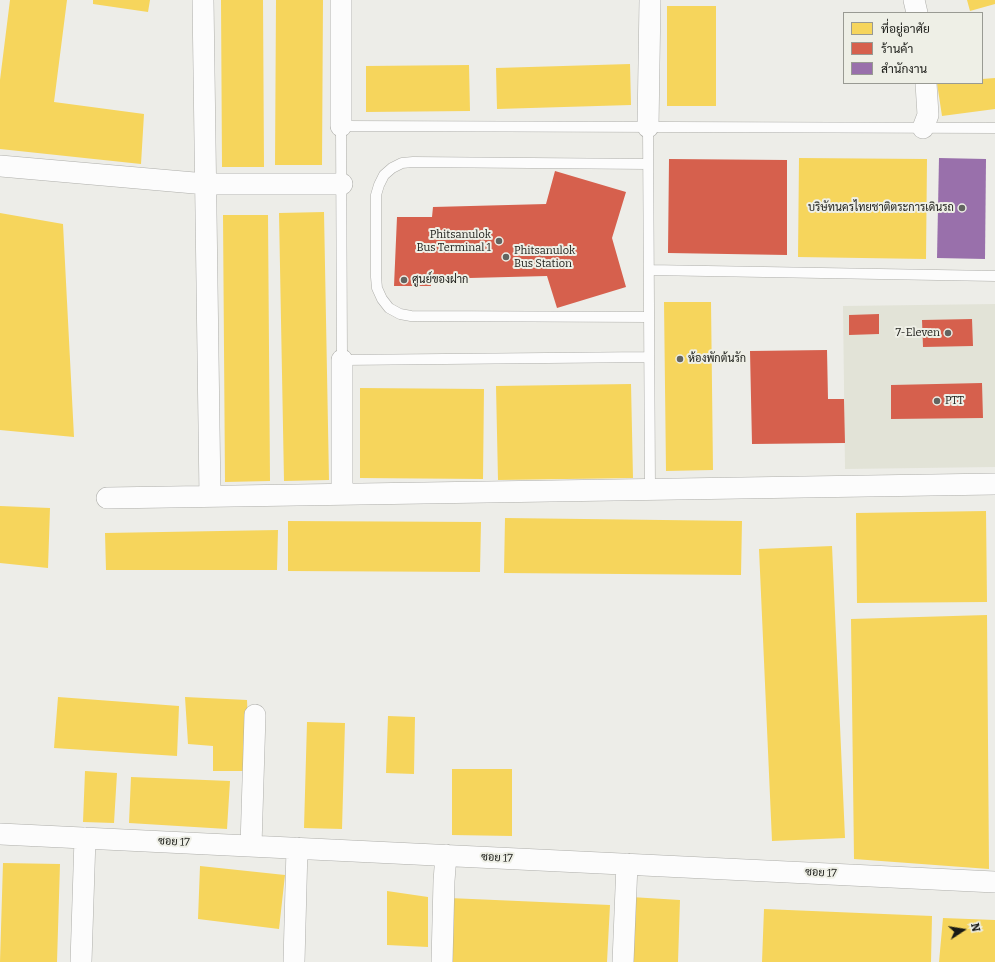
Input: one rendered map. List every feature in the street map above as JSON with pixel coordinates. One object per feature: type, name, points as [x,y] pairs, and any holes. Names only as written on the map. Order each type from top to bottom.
[{"type":"street","points":[[203,0],[210,496]]},
{"type":"street","points":[[341,0],[341,126]]},
{"type":"street","points":[[648,127],[650,0]]},
{"type":"street","points":[[914,0],[917,12]]},
{"type":"street","points":[[923,128],[928,115],[926,84]]},
{"type":"street","points":[[0,166],[206,184],[342,184]]},
{"type":"street","points":[[342,360],[342,494]]},
{"type":"street","points":[[107,498],[995,484]]},
{"type":"street","points":[[251,846],[255,715]]},
{"type":"street","name":"ซอย 17","points":[[0,834],[995,882]]},
{"type":"street","points":[[81,962],[85,838]]},
{"type":"street","points":[[294,962],[297,848]]},
{"type":"street","points":[[442,962],[446,856]]},
{"type":"street","points":[[623,962],[627,864]]},
{"type":"lane","points":[[649,357],[342,360],[341,126],[995,128]]},
{"type":"lane","points":[[648,127],[650,489]]},
{"type":"lane","points":[[648,164],[402,163],[392,168],[384,175],[376,195],[376,277],[379,294],[389,308],[400,314],[411,316],[649,317]]},
{"type":"lane","points":[[649,270],[995,276]]},
{"type":"shaded area","points":[[995,304],[995,467],[845,469],[843,306]]},
{"type":"building: ที่อยู่อาศัย","points":[[10,0],[67,0],[54,102],[144,114],[141,164],[0,149],[0,80]]},
{"type":"building: ที่อยู่อาศัย","points":[[93,0],[150,0],[148,12],[93,4]]},
{"type":"building: ที่อยู่อาศัย","points":[[221,0],[263,0],[264,167],[222,167]]},
{"type":"building: ที่อยู่อาศัย","points":[[276,0],[323,0],[322,165],[275,165]]},
{"type":"building: ที่อยู่อาศัย","points":[[967,0],[995,0],[995,4],[970,11]]},
{"type":"building: ที่อยู่อาศัย","points":[[667,6],[716,6],[716,106],[667,106]]},
{"type":"building: ที่อยู่อาศัย","points":[[630,64],[631,105],[497,109],[496,68]]},
{"type":"building: ที่อยู่อาศัย","points":[[469,65],[470,111],[366,112],[366,66]]},
{"type":"building: ที่อยู่อาศัย","points":[[995,78],[995,109],[942,116],[937,84],[983,84],[983,79]]},
{"type":"building: ที่อยู่อาศัย","points":[[799,158],[927,159],[926,259],[798,257]]},
{"type":"building: ที่อยู่อาศัย","points":[[324,212],[329,480],[284,481],[279,213]]},
{"type":"building: ที่อยู่อาศัย","points":[[0,213],[63,224],[74,437],[0,430]]},
{"type":"building: ที่อยู่อาศัย","points":[[223,215],[268,215],[270,481],[225,482]]},
{"type":"building: ที่อยู่อาศัย","points":[[664,302],[711,302],[713,470],[666,471]]},
{"type":"building: ที่อยู่อาศัย","points":[[631,384],[633,478],[498,480],[496,386]]},
{"type":"building: ที่อยู่อาศัย","points":[[360,388],[484,389],[483,479],[360,478]]},
{"type":"building: ที่อยู่อาศัย","points":[[0,506],[50,508],[48,568],[0,563]]},
{"type":"building: ที่อยู่อาศัย","points":[[986,511],[987,602],[857,603],[856,513]]},
{"type":"building: ที่อยู่อาศัย","points":[[505,518],[742,521],[741,575],[504,573]]},
{"type":"building: ที่อยู่อาศัย","points":[[288,521],[481,522],[480,572],[288,571]]},
{"type":"building: ที่อยู่อาศัย","points":[[278,530],[277,570],[106,570],[105,533]]},
{"type":"building: ที่อยู่อาศัย","points":[[832,546],[845,838],[772,841],[759,549]]},
{"type":"building: ที่อยู่อาศัย","points":[[987,615],[989,869],[854,859],[851,619]]},
{"type":"building: ที่อยู่อาศัย","points":[[58,697],[179,706],[177,756],[54,748]]},
{"type":"building: ที่อยู่อาศัย","points":[[185,697],[247,700],[250,771],[213,771],[213,746],[188,744]]},
{"type":"building: ที่อยู่อาศัย","points":[[388,716],[415,717],[414,774],[386,773]]},
{"type":"building: ที่อยู่อาศัย","points":[[307,722],[345,723],[342,829],[304,828]]},
{"type":"building: ที่อยู่อาศัย","points":[[452,769],[512,769],[512,836],[452,835]]},
{"type":"building: ที่อยู่อาศัย","points":[[85,771],[117,773],[114,823],[83,822]]},
{"type":"building: ที่อยู่อาศัย","points":[[131,777],[230,781],[227,829],[129,823]]},
{"type":"building: ที่อยู่อาศัย","points":[[3,863],[60,864],[57,962],[0,962]]},
{"type":"building: ที่อยู่อาศัย","points":[[200,866],[285,875],[279,929],[198,919]]},
{"type":"building: ที่อยู่อาศัย","points":[[387,891],[428,897],[428,947],[387,945]]},
{"type":"building: ที่อยู่อาศัย","points":[[631,897],[680,900],[678,962],[629,962]]},
{"type":"building: ที่อยู่อาศัย","points":[[449,898],[610,905],[607,962],[446,962]]},
{"type":"building: ที่อยู่อาศัย","points":[[764,909],[932,916],[931,962],[762,962]]},
{"type":"building: ที่อยู่อาศัย","points":[[943,918],[995,920],[995,962],[939,962]]},
{"type":"building: ร้านค้า","points":[[669,159],[787,160],[787,255],[668,253]]},
{"type":"building: ร้านค้า","name":"Phitsanulok Bus Station","points":[[555,171],[626,192],[612,238],[626,287],[557,308],[547,276],[431,279],[431,286],[394,286],[397,217],[432,217],[433,207],[546,204]]},
{"type":"building: ร้านค้า","points":[[879,314],[879,334],[849,335],[849,315]]},
{"type":"building: ร้านค้า","name":"7-Eleven","points":[[972,319],[973,346],[923,347],[922,320]]},
{"type":"building: ร้านค้า","points":[[827,350],[828,399],[844,399],[845,443],[752,444],[750,351]]},
{"type":"building: ร้านค้า","name":"PTT","points":[[982,383],[983,418],[891,419],[891,385]]},
{"type":"building: สำนักงาน","name":"บริษัทนครไทยชาติตระการเดินรถ","points":[[939,158],[986,159],[985,259],[937,258]]},
{"type":"place","name":"บริษัทนครไทยชาติตระการเดินรถ","points":[[962,208]]},
{"type":"place","name":"Phitsanulok Bus Terminal 1","points":[[499,241]]},
{"type":"place","name":"Phitsanulok Bus Station","points":[[506,257]]},
{"type":"place","name":"ศูนย์ของฝาก","points":[[404,280]]},
{"type":"place","name":"7-Eleven","points":[[948,333]]},
{"type":"place","name":"ห้องพักต้นรัก","points":[[680,359]]},
{"type":"place","name":"PTT","points":[[937,401]]}]
